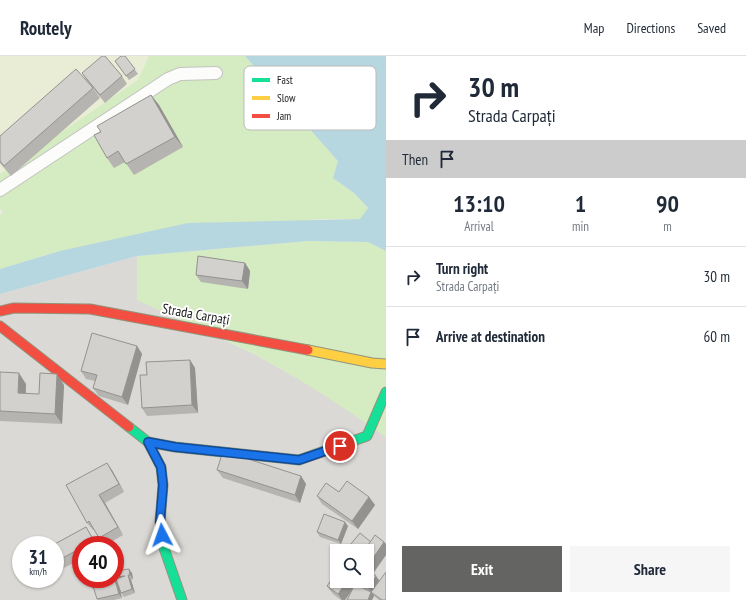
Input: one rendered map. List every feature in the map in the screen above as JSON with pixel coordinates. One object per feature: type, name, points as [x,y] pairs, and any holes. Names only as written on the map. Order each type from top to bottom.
[{"type":"street","name":"Strada Carpați","points":[[0,311],[14,308],[90,309],[280,344],[372,363],[386,364]]},
{"type":"street","points":[[0,326],[148,442],[161,467],[163,485],[160,522],[164,548],[182,600]]},
{"type":"street","points":[[148,442],[175,447],[299,460],[367,436],[386,392]]},
{"type":"lane","points":[[0,190],[168,79],[180,74],[216,73]]},
{"type":"shaded area","points":[[137,256],[138,300],[254,354],[297,378],[345,408],[386,437],[386,600],[0,600],[0,294]]},
{"type":"green space","points":[[0,56],[149,56],[138,80],[0,174]]},
{"type":"green space","points":[[149,56],[245,56],[254,66],[244,66],[244,130],[311,130],[338,161],[333,178],[354,193],[368,209],[360,219],[320,219],[60,251],[0,269],[0,215],[3,213],[0,209],[0,174],[138,80]]},
{"type":"green space","points":[[308,241],[368,242],[386,251],[386,437],[321,393],[271,363],[225,340],[137,300],[137,256]]},
{"type":"water","points":[[245,56],[386,56],[386,251],[368,242],[308,241],[137,256],[0,294],[0,269],[60,251],[188,223],[360,219],[368,208],[354,193],[333,178],[338,161],[311,130],[376,130],[376,66],[254,66]]},
{"type":"building","points":[[102,56],[105,56],[122,76],[100,95],[82,73]]},
{"type":"building","points":[[121,56],[125,56],[135,69],[126,76],[115,61]]},
{"type":"building","points":[[76,69],[93,88],[4,166],[0,161],[0,136]]},
{"type":"building","points":[[151,95],[175,137],[126,164],[118,151],[107,158],[94,135],[101,132],[97,126]]},
{"type":"building","points":[[198,256],[245,263],[242,281],[196,275]]},
{"type":"building","points":[[92,333],[137,346],[122,397],[93,388],[97,375],[81,371]]},
{"type":"building","points":[[190,360],[192,405],[142,408],[140,375],[147,375],[146,362]]},
{"type":"building","points":[[0,372],[19,373],[18,393],[39,394],[40,373],[57,374],[55,414],[0,411]]},
{"type":"building","points":[[223,451],[301,476],[295,495],[217,470]]},
{"type":"building","points":[[107,463],[119,484],[99,495],[118,527],[102,536],[98,536],[89,521],[87,523],[66,485]]},
{"type":"building","points":[[347,481],[369,497],[352,521],[317,496],[326,483],[339,492]]},
{"type":"building","points":[[324,514],[345,522],[338,540],[317,532]]},
{"type":"building","points":[[86,527],[91,536],[72,536],[72,553],[64,557],[64,539]]},
{"type":"building","points":[[360,533],[371,542],[369,544],[351,544]]},
{"type":"building","points":[[375,535],[384,542],[374,557],[374,544],[369,544]]},
{"type":"building","points":[[129,569],[130,575],[128,575],[132,589],[121,593],[119,588],[124,588],[124,570]]},
{"type":"building","points":[[386,572],[386,600],[382,600],[371,592]]},
{"type":"building","points":[[330,582],[330,588],[342,588],[338,594],[327,586]]},
{"type":"building","points":[[94,588],[117,588],[119,594],[97,599]]},
{"type":"building","points":[[353,588],[363,588],[371,592],[368,600],[347,600]]},
{"type":"traffic: fast","points":[[129,427],[148,442],[175,447],[299,460],[367,436],[386,392]]},
{"type":"traffic: fast","points":[[148,442],[161,467],[163,485],[160,522],[164,548],[182,600]]},
{"type":"traffic: slow","points":[[308,350],[372,363],[386,364]]},
{"type":"traffic: jam","points":[[0,311],[14,308],[90,309],[308,350]]},
{"type":"traffic: jam","points":[[0,326],[129,427]]},
{"type":"route","points":[[162,535],[160,522],[163,485],[161,467],[148,442],[175,447],[299,460],[340,446]]}]
